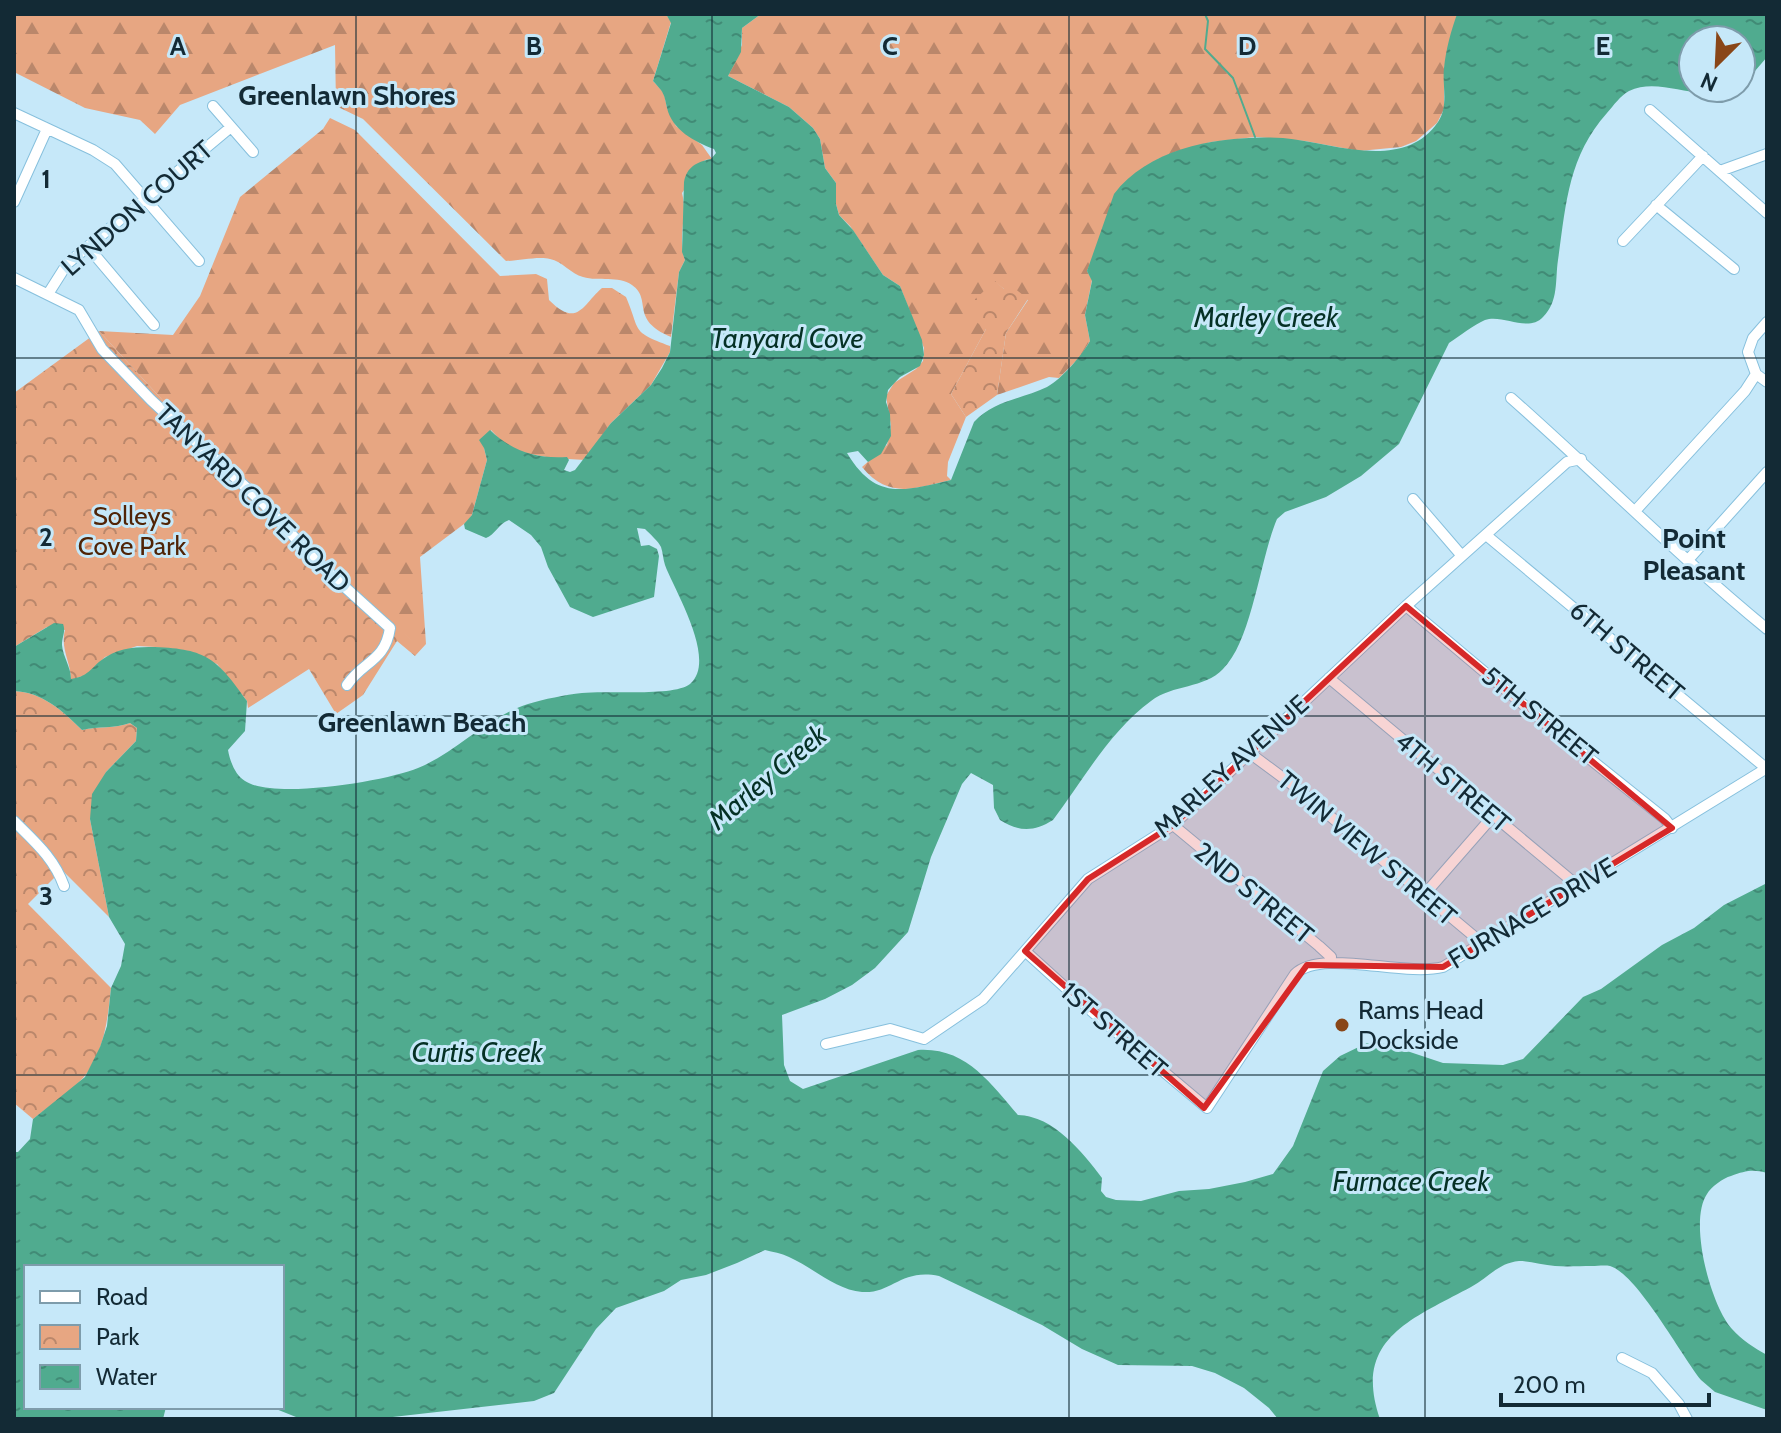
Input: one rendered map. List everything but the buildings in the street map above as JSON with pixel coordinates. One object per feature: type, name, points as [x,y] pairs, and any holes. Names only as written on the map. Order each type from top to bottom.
[{"type":"street","name":"LYNDON COURT","points":[[213,106],[253,152]]},
{"type":"street","points":[[1650,110],[1767,213]]},
{"type":"street","points":[[14,113],[104,156],[124,172],[199,261]]},
{"type":"street","name":"LYNDON COURT","points":[[48,294],[67,264],[231,127]]},
{"type":"street","points":[[14,202],[47,129]]},
{"type":"street","points":[[1720,171],[1767,154]]},
{"type":"street","points":[[1623,241],[1703,156]]},
{"type":"street","points":[[1656,205],[1734,269]]},
{"type":"street","points":[[88,247],[154,325]]},
{"type":"street","points":[[14,278],[48,294]]},
{"type":"street","name":"TANYARD COVE ROAD","points":[[48,294],[74,306],[83,315],[102,349],[151,400],[264,504],[315,560],[390,628],[386,648],[380,656],[355,674],[347,685]]},
{"type":"street","points":[[1767,322],[1753,338],[1748,352],[1756,374],[1767,382]]},
{"type":"street","points":[[1636,510],[1745,391],[1756,374]]},
{"type":"street","points":[[1511,398],[1767,629]]},
{"type":"street","name":"MARLEY AVENUE","points":[[826,1044],[890,1029],[924,1039],[983,999],[1088,879],[1173,825],[1406,606],[1567,462],[1581,459]]},
{"type":"street","points":[[1688,560],[1767,472]]},
{"type":"street","points":[[1413,499],[1462,556]]},
{"type":"street","name":"6TH STREET","points":[[1486,535],[1766,773]]},
{"type":"street","name":"5TH STREET","points":[[1406,606],[1665,819],[1672,828]]},
{"type":"street","name":"4TH STREET","points":[[1329,678],[1578,886]]},
{"type":"street","name":"TWIN VIEW STREET","points":[[1251,754],[1294,786],[1482,943]]},
{"type":"street","name":"FURNACE DRIVE","points":[[1204,1108],[1209,1106],[1295,974],[1307,965],[1329,963],[1422,971],[1443,967],[1766,773]]},
{"type":"street","points":[[1424,895],[1493,816]]},
{"type":"street","points":[[14,821],[48,855],[64,886]]},
{"type":"street","name":"2ND STREET","points":[[1173,825],[1319,946],[1331,957],[1329,963]]},
{"type":"street","name":"1ST STREET","points":[[1025,951],[1204,1108]]},
{"type":"street","points":[[1622,1358],[1652,1373],[1679,1404],[1687,1419]]},
{"type":"highlighted area","points":[[1406,606],[1672,828],[1443,967],[1307,965],[1204,1108],[1025,951],[1088,879],[1173,825]]},
{"type":"green space","points":[[14,14],[666,14],[671,22],[653,81],[664,93],[676,126],[702,145],[712,159],[705,160],[682,193],[685,260],[679,272],[671,337],[650,323],[638,291],[627,282],[583,277],[550,259],[506,261],[363,119],[336,106],[335,45],[180,105],[155,134],[140,120],[85,108],[14,72]]},
{"type":"green space","points":[[761,14],[1457,14],[1444,69],[1444,109],[1437,123],[1416,141],[1401,147],[1359,151],[1305,141],[1255,137],[1211,142],[1158,159],[1094,255],[1087,271],[1092,280],[1085,315],[1090,341],[1080,357],[1059,378],[1049,377],[997,395],[1006,333],[1028,300],[995,282],[986,329],[951,394],[966,417],[948,462],[947,476],[951,480],[904,489],[882,484],[862,467],[887,445],[891,426],[886,396],[894,383],[923,361],[924,348],[900,286],[883,275],[839,215],[836,183],[825,168],[820,139],[813,128],[789,107],[728,76],[742,45],[742,28]]},
{"type":"green space","points":[[330,118],[355,130],[500,276],[536,274],[547,279],[549,300],[567,313],[579,311],[602,288],[612,288],[626,297],[642,333],[670,346],[670,352],[651,385],[611,423],[585,460],[524,453],[504,444],[491,430],[484,448],[487,460],[472,515],[420,557],[426,644],[415,644],[319,555],[265,496],[179,418],[99,331],[173,335],[200,296],[240,197],[323,129]]},
{"type":"green space","points":[[995,281],[1004,289],[1009,284],[1028,299],[1006,333],[997,395],[966,417],[951,394],[986,329],[975,321],[973,301]]},
{"type":"green space","name":"Solleys Cove Park","points":[[99,331],[179,418],[265,496],[319,555],[415,643],[426,644],[415,656],[397,641],[363,695],[336,714],[309,669],[248,708],[247,701],[217,664],[156,647],[137,646],[105,657],[89,674],[71,680],[64,643],[65,630],[47,627],[14,647],[14,393]]},
{"type":"green space","points":[[14,691],[43,699],[82,730],[130,723],[137,728],[136,741],[106,772],[90,819],[109,917],[62,870],[28,904],[111,988],[104,1035],[90,1069],[72,1089],[33,1119],[14,1103]]},
{"type":"water","points":[[666,14],[761,14],[742,28],[741,52],[728,76],[789,107],[813,128],[820,139],[825,168],[836,183],[839,215],[853,230],[883,275],[900,286],[922,340],[924,355],[920,366],[900,377],[888,390],[886,402],[891,436],[881,454],[868,462],[858,451],[847,453],[869,479],[880,486],[905,489],[951,480],[974,422],[1000,404],[1047,387],[1065,373],[1082,353],[1090,341],[1085,315],[1092,281],[1087,271],[1114,194],[1148,164],[1191,146],[1238,139],[1283,138],[1365,151],[1406,147],[1423,137],[1441,116],[1445,61],[1457,14],[1767,14],[1767,57],[1757,69],[1757,24],[1677,24],[1677,89],[1641,87],[1626,93],[1594,130],[1576,164],[1564,220],[1555,290],[1548,311],[1530,323],[1485,320],[1449,343],[1399,444],[1361,476],[1326,497],[1285,512],[1277,519],[1248,620],[1233,656],[1223,669],[1207,680],[1160,696],[1136,713],[1110,741],[1053,820],[1039,827],[1014,827],[1000,820],[994,808],[993,785],[971,773],[962,784],[931,857],[908,932],[875,968],[852,985],[782,1015],[784,1065],[790,1081],[803,1089],[918,1050],[950,1054],[976,1069],[1018,1115],[1044,1122],[1066,1137],[1102,1178],[1101,1191],[1106,1197],[1141,1201],[1273,1174],[1293,1146],[1323,1071],[1340,1056],[1367,1043],[1386,1044],[1443,1063],[1503,1065],[1523,1059],[1583,997],[1601,989],[1724,905],[1767,883],[1767,1173],[1745,1172],[1718,1183],[1707,1194],[1700,1224],[1704,1263],[1724,1318],[1740,1337],[1767,1355],[1767,1410],[1715,1392],[1701,1380],[1645,1299],[1621,1272],[1610,1266],[1560,1266],[1519,1261],[1505,1265],[1428,1310],[1393,1335],[1381,1351],[1374,1369],[1373,1392],[1380,1419],[1278,1419],[1244,1388],[1215,1373],[1192,1366],[1118,1365],[939,1276],[915,1275],[872,1292],[862,1292],[834,1283],[798,1261],[765,1250],[706,1275],[681,1280],[664,1291],[616,1308],[596,1329],[554,1393],[534,1401],[375,1419],[301,1419],[276,1409],[284,1409],[284,1265],[24,1265],[24,1409],[166,1409],[163,1419],[14,1419],[14,1152],[18,1152],[30,1139],[33,1119],[85,1077],[107,1026],[111,988],[121,966],[125,944],[109,917],[90,819],[92,794],[106,772],[136,741],[137,728],[130,723],[82,730],[43,699],[14,691],[14,647],[54,623],[63,624],[62,645],[71,679],[87,673],[112,654],[130,648],[173,648],[209,659],[227,675],[247,701],[245,731],[228,750],[238,775],[259,786],[279,789],[357,783],[418,768],[499,717],[541,700],[582,693],[670,690],[690,684],[697,673],[697,642],[665,565],[661,547],[645,529],[637,528],[641,546],[649,545],[657,549],[659,556],[654,597],[593,617],[570,607],[548,567],[541,547],[531,535],[509,520],[486,538],[465,529],[464,524],[472,515],[487,460],[479,440],[490,430],[525,452],[545,457],[567,457],[569,460],[564,470],[575,470],[611,423],[651,385],[670,352],[679,272],[685,260],[682,252],[684,182],[693,166],[711,159],[716,153],[679,129],[670,116],[663,93],[653,81],[671,23]]},
{"type":"waterway","points":[[1205,14],[1208,21],[1205,49],[1233,78],[1255,137]]},
{"type":"place","name":"Rams Head Dockside","points":[[1342,1025]]},
{"type":"district","name":"Greenlawn Shores","points":[[347,95]]},
{"type":"district","name":"Point Pleasant","points":[[1694,554]]},
{"type":"district","name":"Greenlawn Beach","points":[[422,722]]},
{"type":"water label","name":"Marley Creek","points":[[1266,317]]},
{"type":"water label","name":"Tanyard Cove","points":[[787,338]]},
{"type":"water label","name":"Marley Creek","points":[[767,777]]},
{"type":"water label","name":"Curtis Creek","points":[[477,1052]]},
{"type":"water label","name":"Furnace Creek","points":[[1411,1181]]}]
